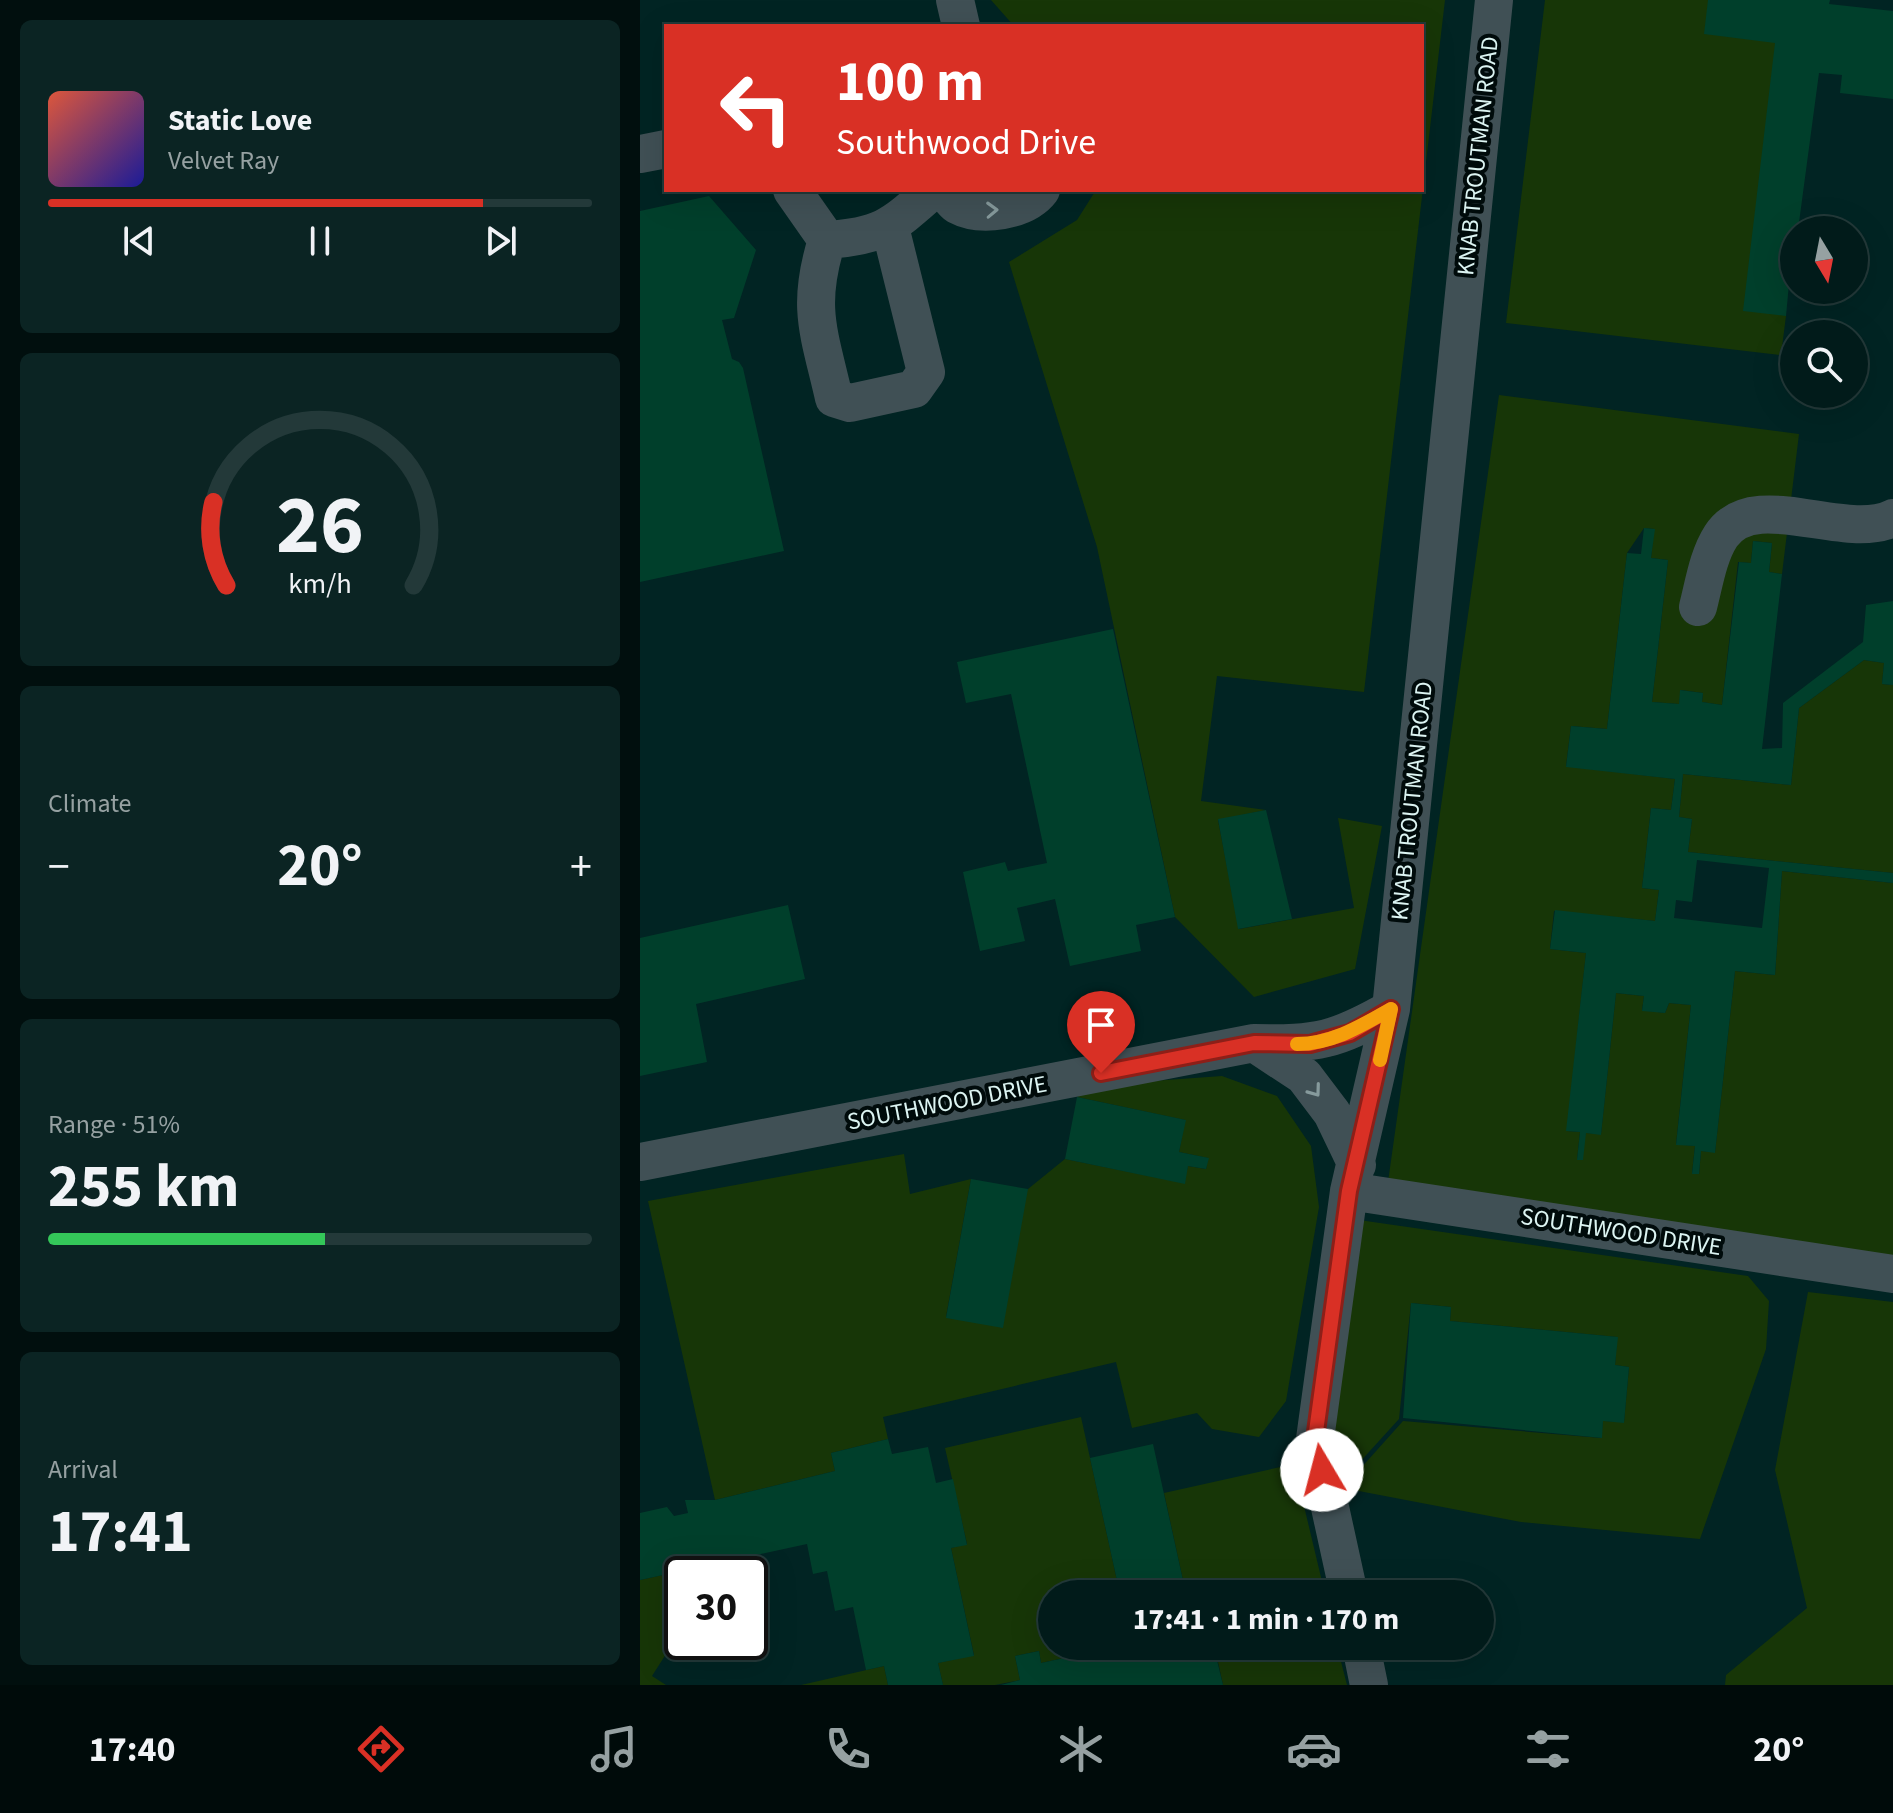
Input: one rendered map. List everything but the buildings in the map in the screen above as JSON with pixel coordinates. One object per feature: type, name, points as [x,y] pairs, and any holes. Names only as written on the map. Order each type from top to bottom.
[{"type":"street","points":[[955,0],[961,24]]},
{"type":"street","name":"KNAB TROUTMAN ROAD","points":[[1346,1580],[1315,1439],[1353,1178],[1391,1009],[1494,0]]},
{"type":"street","points":[[640,154],[664,149]]},
{"type":"street","points":[[793,192],[827,240]]},
{"type":"street","points":[[827,240],[864,238],[890,227],[931,192]]},
{"type":"street","points":[[946,192],[956,204],[980,211],[1007,210],[1039,192]]},
{"type":"street","points":[[827,240],[816,275],[813,306],[834,398],[850,403],[914,389],[926,372],[890,227]]},
{"type":"street","points":[[1698,607],[1721,537],[1730,526],[1748,515],[1771,514],[1856,525],[1881,524],[1893,518]]},
{"type":"street","name":"SOUTHWOOD DRIVE","points":[[640,1162],[1254,1043],[1310,1044],[1350,1033],[1391,1009]]},
{"type":"street","points":[[1254,1043],[1304,1076],[1332,1113],[1353,1178]]},
{"type":"street","name":"SOUTHWOOD DRIVE","points":[[1353,1178],[1893,1274]]},
{"type":"street","points":[[1364,1660],[1369,1685]]},
{"type":"green space","points":[[991,0],[1445,0],[1424,179],[1424,24],[1012,24]]},
{"type":"green space","points":[[1545,0],[1708,0],[1775,43],[1782,216],[1780,304],[1786,304],[1786,316],[1785,320],[1780,320],[1780,355],[1506,323]]},
{"type":"green space","points":[[1095,192],[1423,192],[1364,692],[1217,676],[1201,801],[1266,810],[1218,820],[1239,929],[1354,908],[1338,818],[1382,826],[1355,969],[1254,997],[1175,917],[1097,547],[1009,262],[1077,220]]},
{"type":"green space","points":[[1499,395],[1799,434],[1782,574],[1769,572],[1772,543],[1753,541],[1751,563],[1738,562],[1722,705],[1702,702],[1703,693],[1681,690],[1679,704],[1652,702],[1668,560],[1651,558],[1654,529],[1644,528],[1627,553],[1607,729],[1571,726],[1566,766],[1675,779],[1671,810],[1651,808],[1642,888],[1659,890],[1655,921],[1554,911],[1550,949],[1586,953],[1567,1131],[1580,1132],[1577,1160],[1586,1133],[1601,1134],[1616,993],[1644,996],[1642,1010],[1665,1013],[1669,1003],[1691,1005],[1676,1144],[1695,1146],[1692,1173],[1699,1174],[1701,1151],[1715,1152],[1735,971],[1775,975],[1782,871],[1893,883],[1893,1263],[1386,1196]]},
{"type":"green space","points":[[1864,660],[1884,663],[1882,684],[1893,685],[1893,873],[1688,852],[1692,819],[1679,817],[1683,774],[1791,785],[1799,708]]},
{"type":"green space","points":[[1222,1076],[1277,1096],[1311,1146],[1319,1207],[1286,1401],[1259,1437],[1212,1429],[1197,1413],[1132,1428],[1116,1362],[883,1417],[888,1439],[831,1453],[835,1471],[715,1500],[648,1201],[904,1154],[910,1194],[971,1179],[946,1317],[1028,1189],[1065,1159],[1184,1183],[1188,1166],[1206,1169],[1208,1158],[1179,1152],[1185,1120],[1077,1097],[1097,1085]]},
{"type":"green space","points":[[1359,1220],[1748,1276],[1769,1301],[1766,1349],[1700,1539],[1521,1522],[1343,1488],[1403,1421],[1601,1438],[1603,1421],[1624,1422],[1629,1367],[1615,1365],[1617,1337],[1450,1321],[1451,1307],[1411,1303],[1399,1419],[1338,1486],[1330,1422]]},
{"type":"green space","points":[[1808,1292],[1893,1302],[1893,1685],[1725,1685],[1726,1675],[1807,1608],[1775,1470]]},
{"type":"green space","points":[[1081,1417],[1117,1580],[1038,1580],[1038,1651],[1015,1656],[1020,1680],[995,1685],[943,1685],[938,1663],[974,1655],[951,1548],[967,1544],[945,1448]]},
{"type":"green space","points":[[1294,1464],[1322,1580],[1183,1580],[1164,1493]]},
{"type":"green space","points":[[664,1575],[664,1657],[652,1676],[666,1685],[640,1685],[640,1580]]},
{"type":"green space","points":[[1218,1660],[1341,1660],[1347,1685],[1223,1685]]},
{"type":"green space","points":[[884,1666],[888,1685],[801,1685]]},
{"type":"slow traffic","points":[[1297,1044],[1310,1044],[1350,1033],[1391,1009],[1380,1060]]},
{"type":"route","points":[[1101,1073],[1254,1043],[1310,1044],[1350,1033],[1391,1009],[1349,1191],[1315,1439],[1322,1470]]}]
